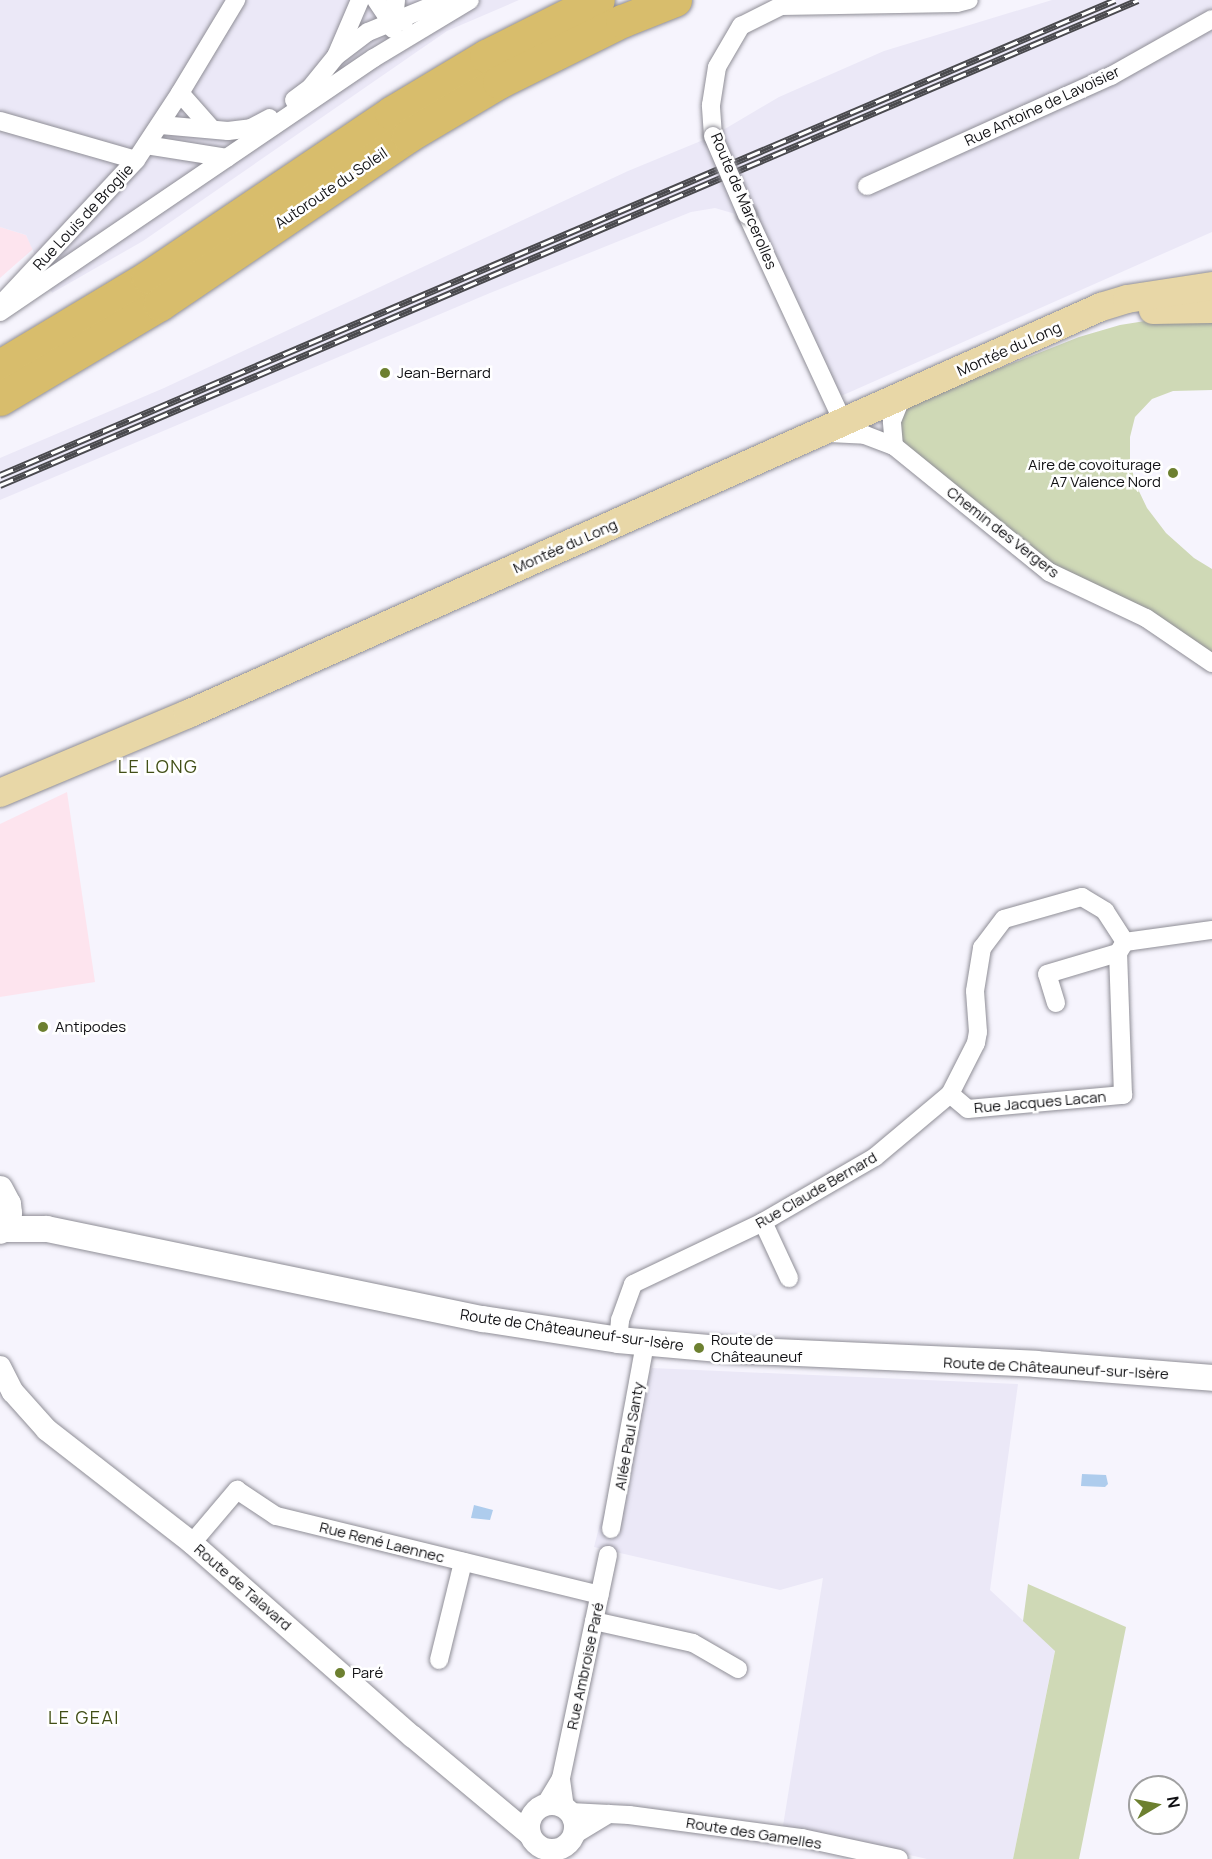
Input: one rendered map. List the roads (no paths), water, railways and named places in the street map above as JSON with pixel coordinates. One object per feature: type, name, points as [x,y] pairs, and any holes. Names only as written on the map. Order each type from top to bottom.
[{"type":"highway","name":"Autoroute du Soleil","points":[[0,366],[148,277],[391,113],[486,56],[598,0]]},
{"type":"highway","name":"Autoroute du Soleil","points":[[0,399],[160,304],[408,136],[499,82],[622,21],[675,0]]},
{"type":"main road","name":"Montée du Long","points":[[0,800],[56,772],[1074,321],[1101,307],[1127,299],[1212,286]]},
{"type":"main road","name":"Montée du Long","points":[[1074,321],[1145,310],[1212,309]]},
{"type":"main road","name":"Montée du Long","points":[[0,793],[56,772]]},
{"type":"main road","name":"Route de Châteauneuf-sur-Isère","points":[[4,1196],[47,1229]]},
{"type":"main road","points":[[1,1230],[6,1222],[4,1196]]},
{"type":"main road","name":"Route de Châteauneuf-sur-Isère","points":[[1,1230],[47,1229],[483,1319],[618,1340],[731,1350],[1092,1368],[1212,1378]]},
{"type":"street","name":"Rue Louis de Broglie","points":[[0,305],[141,153],[236,0]]},
{"type":"street","points":[[336,56],[360,0]]},
{"type":"street","points":[[376,0],[386,15],[394,20],[429,25]]},
{"type":"street","points":[[374,58],[392,33],[396,0]]},
{"type":"street","points":[[414,0],[442,2]]},
{"type":"street","points":[[0,312],[374,58],[470,0]]},
{"type":"street","name":"Route de Marcerolles","points":[[843,422],[713,136],[711,105],[717,67],[741,27],[781,6],[957,3],[969,0]]},
{"type":"street","points":[[160,125],[228,131],[251,128],[276,114],[311,87],[336,56],[368,32],[442,2]]},
{"type":"street","name":"Rue Antoine de Lavoisier","points":[[867,186],[1111,76],[1212,19]]},
{"type":"street","points":[[180,93],[211,128]]},
{"type":"street","points":[[0,121],[141,153],[227,158]]},
{"type":"street","points":[[816,435],[854,433],[894,446],[892,421],[902,396]]},
{"type":"street","name":"Chemin des Vergers","points":[[894,446],[1049,572],[1146,618],[1212,663]]},
{"type":"street","name":"Rue Claude Bernard","points":[[618,1340],[620,1320],[633,1284],[763,1222],[875,1157],[950,1094],[976,1043],[978,1032],[975,991],[982,948],[1004,919],[1082,897],[1105,911],[1121,948]]},
{"type":"street","points":[[1056,1003],[1047,974],[1121,948],[1212,930]]},
{"type":"street","name":"Rue Jacques Lacan","points":[[950,1094],[968,1109],[1123,1095],[1121,948]]},
{"type":"street","points":[[763,1222],[789,1278]]},
{"type":"street","name":"Allée Paul Santy","points":[[611,1529],[645,1343]]},
{"type":"street","name":"Route de Talavard","points":[[0,1366],[18,1398],[47,1430],[192,1543],[542,1848]]},
{"type":"street","name":"Rue René Laennec","points":[[192,1543],[237,1491],[276,1516],[600,1595]]},
{"type":"street","name":"Rue Ambroise Paré","points":[[554,1808],[608,1555]]},
{"type":"street","points":[[439,1660],[463,1562]]},
{"type":"street","points":[[594,1621],[693,1643],[738,1669]]},
{"type":"street","points":[[493,1803],[554,1808],[574,1819],[572,1846]]},
{"type":"street","points":[[554,1808],[529,1825],[542,1848],[555,1851],[572,1846],[609,1814]]},
{"type":"street","name":"Route des Gamelles","points":[[554,1808],[802,1838],[899,1859]]},
{"type":"water","points":[[1082,1474],[1106,1475],[1108,1484],[1105,1487],[1081,1486]]},
{"type":"water","points":[[474,1505],[493,1510],[490,1520],[471,1518]]},
{"type":"railway","points":[[0,475],[1115,0]]},
{"type":"railway","points":[[0,485],[1138,0]]},
{"type":"place","name":"Jean-Bernard","points":[[385,373]]},
{"type":"place","name":"Aire de covoiturage A7 Valence Nord","points":[[1173,473]]},
{"type":"place","name":"Antipodes","points":[[43,1027]]},
{"type":"place","name":"Route de Châteauneuf","points":[[699,1348]]},
{"type":"place","name":"Paré","points":[[340,1673]]},
{"type":"district","name":"LE LONG","points":[[158,766]]},
{"type":"district","name":"LE GEAI","points":[[84,1717]]}]
